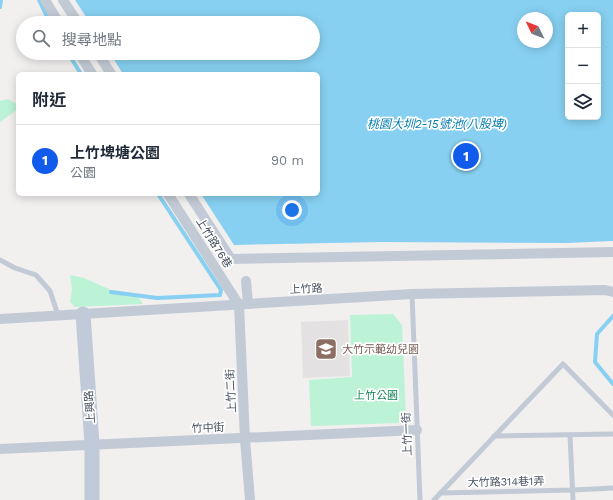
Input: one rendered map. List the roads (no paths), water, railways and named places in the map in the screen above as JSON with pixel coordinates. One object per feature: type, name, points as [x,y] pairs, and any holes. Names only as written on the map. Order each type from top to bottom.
[{"type":"street","points":[[45,0],[55,16]]},
{"type":"street","points":[[63,0],[73,16]]},
{"type":"street","points":[[83,60],[91,72]]},
{"type":"street","points":[[102,60],[110,72]]},
{"type":"street","name":"上竹路76巷","points":[[169,196],[244,305]]},
{"type":"street","points":[[190,196],[231,259],[613,252]]},
{"type":"street","name":"上竹二街","points":[[246,281],[244,305],[245,439],[250,500]]},
{"type":"street","name":"上竹路","points":[[0,319],[412,294],[605,290],[613,292]]},
{"type":"street","name":"上興路","points":[[83,314],[92,444],[92,500]]},
{"type":"street","name":"竹中街","points":[[0,449],[417,430]]},
{"type":"lane","points":[[0,260],[15,268],[36,275],[50,291],[58,316]]},
{"type":"lane","name":"上竹一街","points":[[412,294],[420,500]]},
{"type":"lane","points":[[434,500],[563,364],[613,415]]},
{"type":"lane","points":[[494,436],[613,434]]},
{"type":"lane","points":[[570,435],[573,500]]},
{"type":"lane","name":"大竹路314巷1弄","points":[[440,494],[613,488]]},
{"type":"water","name":"桃園大圳2-15號池(八股埤)","points":[[75,0],[613,0],[613,241],[566,243],[382,242],[234,245],[202,196],[320,196],[320,72],[122,72],[114,60],[320,60],[320,16],[85,16]]},
{"type":"waterway","points":[[0,7],[1,0]]},
{"type":"waterway","points":[[39,0],[47,16]]},
{"type":"waterway","points":[[72,60],[80,72]]},
{"type":"waterway","points":[[111,292],[157,298],[220,295],[221,290],[159,196]]},
{"type":"waterway","points":[[613,316],[597,334],[595,362],[613,384]]},
{"type":"place","name":"上竹埤塘公園","points":[[466,156]]},
{"type":"place","name":"大竹示範幼兒園","points":[[326,349]]},
{"type":"park label","name":"上竹公園","points":[[376,395]]}]
